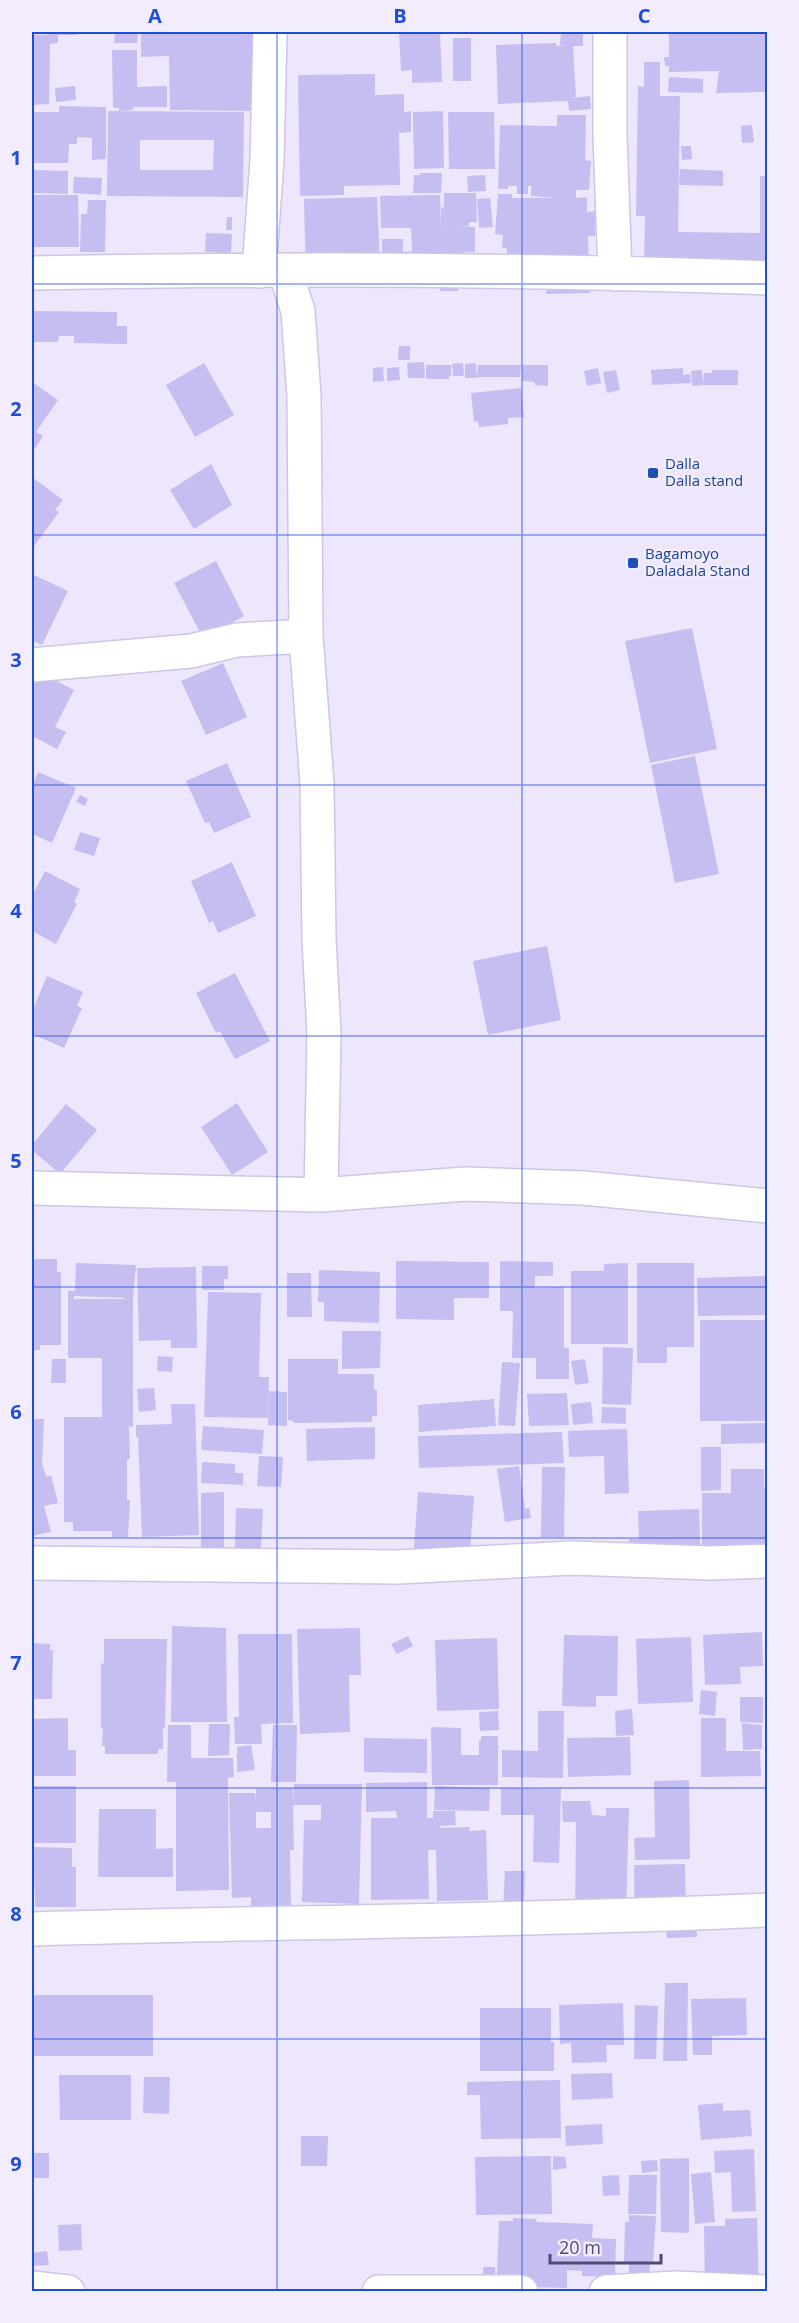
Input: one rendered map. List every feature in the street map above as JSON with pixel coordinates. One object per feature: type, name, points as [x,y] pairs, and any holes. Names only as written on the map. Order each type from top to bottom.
[{"type":"street","points":[[270,32],[267,160],[272,271],[298,311],[304,396],[306,636],[317,784],[319,939],[324,1033],[321,1195]]},
{"type":"street","points":[[610,32],[610,135],[615,274]]},
{"type":"street","points":[[32,273],[272,271],[615,274],[768,278]]},
{"type":"street","points":[[32,665],[191,651],[237,640],[306,636]]},
{"type":"street","points":[[32,1188],[321,1195],[465,1184],[584,1188],[768,1206]]},
{"type":"street","points":[[32,1563],[398,1567],[572,1558],[709,1563],[768,1561]]},
{"type":"street","points":[[32,1929],[529,1919],[634,1913],[768,1910]]},
{"type":"street","points":[[32,2288],[68,2292]]},
{"type":"street","points":[[606,2292],[676,2288],[763,2292]]},
{"type":"street","points":[[379,2292],[521,2292]]},
{"type":"building","points":[[43,32],[77,32],[77,35],[58,35],[58,43],[50,44],[49,104],[32,105],[32,35],[50,35],[43,34]]},
{"type":"building","points":[[115,32],[138,32],[137,43],[114,43]]},
{"type":"building","points":[[141,32],[258,32],[256,111],[170,110],[169,56],[141,57]]},
{"type":"building","points":[[399,32],[440,32],[442,82],[412,83],[412,70],[401,71]]},
{"type":"building","points":[[561,32],[583,32],[583,46],[573,46],[576,97],[572,97],[573,98],[590,96],[591,109],[569,111],[568,101],[498,104],[496,45],[556,43],[556,46],[568,45],[560,45]]},
{"type":"building","points":[[669,32],[768,32],[768,92],[716,93],[719,71],[669,72],[669,66],[665,66],[664,57],[669,57]]},
{"type":"building","points":[[453,38],[471,38],[471,81],[453,81]]},
{"type":"building","points":[[112,50],[137,50],[137,87],[167,86],[167,107],[133,107],[133,110],[119,111],[119,108],[113,108]]},
{"type":"building","points":[[644,62],[660,62],[660,96],[680,96],[678,232],[760,233],[760,176],[768,176],[768,280],[644,264],[645,216],[636,216],[638,86],[644,87]]},
{"type":"building","points":[[375,74],[375,95],[404,94],[404,112],[411,111],[411,132],[399,133],[400,185],[344,186],[344,195],[300,196],[298,75]]},
{"type":"building","points":[[669,77],[703,79],[703,93],[668,92]]},
{"type":"building","points":[[75,86],[76,100],[56,102],[55,88]]},
{"type":"building","points":[[59,106],[106,107],[106,159],[92,160],[92,138],[77,137],[77,144],[69,144],[68,163],[32,163],[32,108],[34,112],[59,112]]},
{"type":"building","points":[[108,111],[244,112],[243,197],[107,196]],"holes":[[[140,140],[214,140],[213,170],[140,170]]]},
{"type":"building","points":[[443,111],[444,168],[414,169],[413,112]]},
{"type":"building","points":[[448,112],[494,112],[495,169],[449,169]]},
{"type":"building","points":[[557,115],[586,115],[585,160],[591,161],[589,190],[576,190],[576,198],[587,197],[587,212],[595,211],[595,236],[588,236],[590,293],[546,294],[547,284],[507,259],[507,248],[502,248],[503,235],[495,234],[498,194],[512,194],[512,198],[555,198],[531,196],[531,186],[528,186],[528,194],[517,194],[517,186],[498,189],[500,125],[557,126]]},
{"type":"building","points":[[752,125],[754,142],[742,143],[741,126]]},
{"type":"building","points":[[681,146],[691,146],[692,159],[682,160]]},
{"type":"building","points":[[680,169],[723,171],[723,186],[679,185]]},
{"type":"building","points":[[32,170],[68,171],[68,194],[32,193]]},
{"type":"building","points":[[420,173],[442,173],[441,193],[413,193],[414,175],[420,175]]},
{"type":"building","points":[[485,175],[486,191],[468,192],[467,176]]},
{"type":"building","points":[[74,177],[102,178],[101,195],[73,193]]},
{"type":"building","points":[[444,193],[476,193],[477,222],[469,222],[469,226],[458,226],[475,227],[475,252],[412,255],[456,254],[458,291],[440,291],[440,284],[382,266],[382,239],[403,239],[403,252],[412,251],[411,228],[381,228],[380,196],[440,195],[441,232],[441,207],[444,208]]},
{"type":"building","points":[[32,195],[78,195],[79,247],[32,247]]},
{"type":"building","points":[[377,197],[380,264],[306,285],[304,199]]},
{"type":"building","points":[[490,198],[493,227],[479,228],[477,199]]},
{"type":"building","points":[[88,200],[106,200],[105,252],[80,252],[81,214],[87,214]]},
{"type":"building","points":[[227,217],[232,217],[232,230],[226,230]]},
{"type":"building","points":[[206,233],[232,234],[231,253],[205,252]]},
{"type":"building","points":[[32,311],[117,312],[117,326],[127,326],[127,344],[74,343],[74,336],[59,336],[58,342],[32,342]]},
{"type":"building","points":[[399,346],[410,346],[410,360],[398,360]]},
{"type":"building","points":[[424,362],[425,378],[408,378],[407,363]]},
{"type":"building","points":[[204,363],[234,415],[195,437],[166,385]]},
{"type":"building","points":[[463,363],[464,376],[453,376],[452,364]]},
{"type":"building","points":[[476,363],[477,378],[465,378],[465,364]]},
{"type":"building","points":[[426,365],[451,365],[451,376],[449,379],[426,379]]},
{"type":"building","points":[[478,365],[521,365],[520,377],[477,377]]},
{"type":"building","points":[[522,365],[548,365],[548,386],[522,381]]},
{"type":"building","points":[[383,367],[384,381],[373,382],[373,368]]},
{"type":"building","points":[[399,367],[400,380],[387,381],[387,368]]},
{"type":"building","points":[[598,368],[601,383],[587,386],[584,371]]},
{"type":"building","points":[[683,368],[683,375],[690,374],[691,383],[652,385],[651,370]]},
{"type":"building","points":[[616,370],[620,390],[607,393],[603,372]]},
{"type":"building","points":[[702,370],[703,385],[692,386],[691,371]]},
{"type":"building","points":[[712,370],[738,370],[738,385],[703,385],[704,373],[712,373]]},
{"type":"building","points":[[32,382],[58,400],[36,432],[43,436],[32,453]]},
{"type":"building","points":[[521,388],[524,417],[508,418],[508,424],[479,427],[478,421],[474,422],[471,393]]},
{"type":"building","points":[[211,464],[232,505],[194,529],[170,490]]},
{"type":"building","points":[[32,477],[63,500],[55,510],[59,512],[32,549]]},
{"type":"building","points":[[216,561],[244,616],[203,638],[174,583]]},
{"type":"building","points":[[32,574],[68,591],[42,645],[32,640]]},
{"type":"building","points":[[692,628],[717,749],[650,763],[625,641]]},
{"type":"building","points":[[223,663],[247,717],[206,735],[181,681]]},
{"type":"building","points":[[35,670],[74,690],[55,727],[66,732],[57,749],[32,736],[32,676]]},
{"type":"building","points":[[695,756],[719,874],[675,883],[651,765]]},
{"type":"building","points":[[227,763],[251,817],[214,833],[209,822],[205,823],[186,781]]},
{"type":"building","points":[[38,772],[76,788],[52,843],[32,834],[32,787]]},
{"type":"building","points":[[80,795],[88,799],[85,806],[76,802]]},
{"type":"building","points":[[80,832],[100,838],[94,856],[74,850]]},
{"type":"building","points":[[232,862],[256,916],[218,933],[213,921],[209,923],[191,881]]},
{"type":"building","points":[[45,871],[80,889],[74,902],[77,904],[56,944],[32,931],[32,896]]},
{"type":"building","points":[[547,946],[561,1020],[488,1035],[473,961]]},
{"type":"building","points":[[235,973],[270,1041],[235,1059],[220,1031],[216,1033],[196,993]]},
{"type":"building","points":[[47,976],[83,992],[77,1006],[82,1008],[64,1048],[32,1034],[32,1012]]},
{"type":"building","points":[[237,1103],[268,1152],[232,1175],[201,1127]]},
{"type":"building","points":[[66,1104],[97,1130],[60,1174],[32,1150],[32,1145]]},
{"type":"building","points":[[33,1259],[57,1259],[57,1272],[61,1272],[61,1345],[40,1345],[40,1350],[32,1350]]},
{"type":"building","points":[[396,1261],[489,1262],[489,1298],[454,1298],[454,1320],[396,1319]]},
{"type":"building","points":[[500,1261],[553,1262],[553,1276],[535,1276],[535,1288],[564,1287],[564,1348],[569,1348],[569,1379],[536,1379],[536,1358],[512,1358],[513,1311],[500,1311]]},
{"type":"building","points":[[76,1263],[136,1265],[133,1298],[133,1427],[129,1426],[130,1459],[127,1459],[127,1500],[130,1500],[128,1537],[112,1537],[112,1531],[73,1531],[73,1522],[64,1522],[64,1417],[102,1417],[102,1358],[68,1358],[68,1291],[75,1291]],"holes":[[[74,1296],[125,1298],[74,1299]]]},
{"type":"building","points":[[628,1263],[628,1344],[571,1344],[571,1271],[604,1271],[604,1264]]},
{"type":"building","points":[[637,1263],[694,1263],[694,1347],[667,1347],[667,1363],[637,1363]]},
{"type":"building","points":[[202,1266],[228,1266],[228,1279],[224,1279],[224,1290],[202,1290]]},
{"type":"building","points":[[196,1267],[197,1348],[171,1348],[171,1340],[139,1341],[137,1268]]},
{"type":"building","points":[[319,1270],[380,1272],[379,1323],[324,1321],[324,1302],[318,1302]]},
{"type":"building","points":[[287,1273],[311,1273],[312,1317],[287,1317]]},
{"type":"building","points":[[768,1276],[768,1315],[698,1316],[697,1278]]},
{"type":"building","points":[[208,1292],[261,1293],[259,1377],[269,1377],[268,1418],[204,1417]]},
{"type":"building","points":[[700,1320],[768,1320],[768,1421],[700,1421]]},
{"type":"building","points":[[342,1331],[381,1331],[380,1368],[342,1369]]},
{"type":"building","points":[[603,1347],[633,1348],[631,1405],[602,1404]]},
{"type":"building","points":[[158,1356],[173,1357],[172,1372],[157,1371]]},
{"type":"building","points":[[52,1359],[66,1359],[66,1383],[51,1383]]},
{"type":"building","points":[[288,1359],[338,1359],[338,1374],[374,1374],[374,1390],[377,1390],[377,1416],[372,1416],[372,1422],[294,1423],[288,1420]]},
{"type":"building","points":[[585,1359],[589,1383],[575,1385],[571,1361]]},
{"type":"building","points":[[502,1362],[520,1363],[515,1426],[498,1425]]},
{"type":"building","points":[[154,1388],[156,1410],[139,1412],[137,1389]]},
{"type":"building","points":[[269,1391],[287,1392],[287,1426],[268,1425]]},
{"type":"building","points":[[567,1393],[569,1425],[529,1426],[527,1394]]},
{"type":"building","points":[[494,1399],[496,1426],[419,1432],[418,1405]]},
{"type":"building","points":[[591,1402],[593,1423],[573,1425],[571,1404]]},
{"type":"building","points":[[171,1404],[195,1404],[199,1535],[142,1537],[136,1425],[172,1424]]},
{"type":"building","points":[[602,1407],[626,1408],[626,1424],[601,1423]]},
{"type":"building","points":[[32,1419],[44,1419],[42,1463],[46,1477],[51,1475],[58,1503],[44,1506],[51,1532],[32,1536]]},
{"type":"building","points":[[768,1423],[768,1443],[721,1444],[721,1424]]},
{"type":"building","points":[[203,1426],[264,1430],[262,1454],[201,1450]]},
{"type":"building","points":[[375,1427],[375,1459],[307,1461],[306,1429]]},
{"type":"building","points":[[627,1429],[629,1493],[605,1494],[604,1456],[569,1457],[568,1431]]},
{"type":"building","points":[[562,1432],[564,1463],[419,1468],[418,1436]]},
{"type":"building","points":[[701,1447],[721,1447],[721,1490],[701,1491]]},
{"type":"building","points":[[259,1456],[283,1457],[281,1487],[257,1486]]},
{"type":"building","points":[[202,1462],[235,1464],[235,1473],[243,1473],[243,1485],[201,1483]]},
{"type":"building","points":[[519,1466],[525,1509],[529,1508],[531,1518],[505,1522],[497,1469]]},
{"type":"building","points":[[542,1467],[565,1467],[564,1537],[541,1537]]},
{"type":"building","points":[[731,1469],[764,1469],[764,1488],[768,1488],[768,1562],[702,1562],[702,1493],[731,1493]]},
{"type":"building","points":[[224,1492],[224,1559],[201,1560],[201,1493]]},
{"type":"building","points":[[418,1492],[474,1496],[469,1566],[413,1562]]},
{"type":"building","points":[[236,1508],[263,1509],[261,1548],[235,1548]]},
{"type":"building","points":[[699,1509],[701,1576],[630,1573],[629,1539],[639,1539],[638,1511]]},
{"type":"building","points":[[172,1626],[226,1628],[227,1722],[171,1722]]},
{"type":"building","points":[[360,1628],[361,1675],[349,1675],[350,1732],[300,1734],[297,1629]]},
{"type":"building","points":[[762,1632],[763,1666],[740,1667],[741,1684],[705,1685],[703,1635]]},
{"type":"building","points":[[238,1634],[292,1634],[293,1723],[261,1724],[262,1744],[235,1744],[234,1717],[239,1717]]},
{"type":"building","points":[[564,1635],[618,1636],[617,1696],[596,1696],[596,1707],[562,1706]]},
{"type":"building","points":[[408,1636],[413,1646],[397,1654],[391,1644]]},
{"type":"building","points":[[691,1637],[693,1702],[638,1704],[636,1639]]},
{"type":"building","points":[[497,1638],[499,1709],[437,1711],[435,1640]]},
{"type":"building","points":[[104,1639],[167,1639],[165,1728],[163,1728],[163,1749],[158,1749],[158,1754],[105,1754],[105,1746],[102,1746],[103,1728],[101,1728],[101,1663],[104,1664]]},
{"type":"building","points":[[32,1643],[50,1644],[50,1650],[53,1650],[52,1699],[32,1699]]},
{"type":"building","points":[[701,1690],[717,1692],[715,1716],[699,1714]]},
{"type":"building","points":[[740,1697],[763,1697],[763,1723],[740,1722]]},
{"type":"building","points":[[632,1709],[634,1735],[616,1736],[615,1711]]},
{"type":"building","points":[[498,1711],[499,1730],[480,1731],[479,1712]]},
{"type":"building","points":[[538,1711],[564,1711],[563,1778],[502,1777],[502,1750],[538,1751]]},
{"type":"building","points":[[68,1718],[68,1750],[76,1750],[76,1776],[32,1776],[32,1719]]},
{"type":"building","points":[[701,1718],[726,1718],[726,1751],[760,1751],[761,1776],[701,1777]]},
{"type":"building","points":[[742,1723],[762,1725],[762,1749],[743,1750]]},
{"type":"building","points":[[209,1724],[230,1724],[229,1755],[208,1756]]},
{"type":"building","points":[[168,1725],[191,1725],[191,1758],[233,1758],[234,1777],[228,1778],[229,1890],[176,1891],[176,1782],[167,1782]]},
{"type":"building","points":[[273,1725],[297,1725],[296,1782],[271,1782]]},
{"type":"building","points":[[431,1727],[461,1728],[461,1755],[479,1755],[481,1736],[498,1736],[498,1785],[432,1785]]},
{"type":"building","points":[[630,1737],[631,1775],[568,1777],[567,1738]]},
{"type":"building","points":[[364,1738],[427,1739],[427,1773],[364,1772]]},
{"type":"building","points":[[251,1745],[255,1770],[237,1772],[237,1747]]},
{"type":"building","points":[[689,1780],[690,1859],[635,1860],[634,1838],[655,1837],[654,1781]]},
{"type":"building","points":[[427,1782],[427,1818],[433,1818],[433,1811],[455,1811],[456,1825],[440,1826],[440,1828],[470,1827],[469,1831],[486,1830],[488,1900],[437,1901],[436,1850],[428,1850],[429,1899],[371,1900],[371,1818],[397,1818],[396,1811],[366,1812],[366,1783]]},
{"type":"building","points":[[294,1784],[362,1784],[359,1904],[302,1902],[304,1820],[321,1820],[321,1805],[293,1805],[294,1850],[290,1850],[291,1905],[251,1906],[251,1897],[232,1898],[229,1793],[255,1793],[256,1799],[256,1789],[293,1788],[294,1802]],"holes":[[[256,1812],[271,1812],[271,1828],[256,1828]]]},
{"type":"building","points":[[32,1786],[76,1786],[76,1843],[32,1843]]},
{"type":"building","points":[[435,1786],[490,1788],[489,1811],[434,1810]]},
{"type":"building","points":[[501,1788],[561,1789],[559,1863],[533,1862],[534,1815],[501,1815]]},
{"type":"building","points":[[562,1801],[590,1801],[592,1815],[606,1816],[606,1808],[629,1808],[626,1913],[575,1922],[576,1822],[563,1822]]},
{"type":"building","points":[[99,1809],[156,1809],[156,1849],[173,1848],[173,1877],[98,1877]]},
{"type":"building","points":[[32,1847],[72,1848],[72,1867],[76,1867],[76,1907],[35,1907],[35,1878],[34,1894],[32,1894]]},
{"type":"building","points":[[685,1864],[686,1920],[696,1919],[697,1937],[667,1938],[666,1929],[635,1930],[634,1865]]},
{"type":"building","points":[[505,1871],[525,1871],[523,1929],[502,1929]]},
{"type":"building","points":[[665,1983],[688,1983],[687,2061],[663,2061]]},
{"type":"building","points":[[32,1995],[153,1995],[153,2056],[32,2056]]},
{"type":"building","points":[[746,1998],[747,2035],[712,2036],[712,2055],[693,2055],[691,1999]]},
{"type":"building","points":[[623,2003],[624,2045],[606,2045],[607,2062],[572,2063],[571,2043],[560,2044],[559,2005]]},
{"type":"building","points":[[635,2005],[658,2006],[656,2059],[634,2059]]},
{"type":"building","points":[[480,2008],[551,2008],[554,2071],[480,2071]]},
{"type":"building","points":[[612,2073],[613,2098],[572,2100],[571,2074]]},
{"type":"building","points":[[59,2075],[131,2075],[131,2120],[60,2120]]},
{"type":"building","points":[[144,2077],[170,2077],[169,2114],[143,2113]]},
{"type":"building","points":[[560,2080],[561,2138],[481,2139],[480,2095],[467,2095],[467,2082]]},
{"type":"building","points":[[723,2103],[723,2111],[750,2110],[752,2136],[701,2140],[698,2105]]},
{"type":"building","points":[[602,2124],[603,2144],[566,2146],[565,2126]]},
{"type":"building","points":[[301,2136],[328,2136],[327,2166],[301,2166]]},
{"type":"building","points":[[754,2149],[756,2211],[732,2212],[731,2172],[715,2173],[714,2151]]},
{"type":"building","points":[[32,2153],[49,2153],[49,2178],[32,2178]]},
{"type":"building","points":[[551,2156],[552,2214],[476,2215],[475,2157]]},
{"type":"building","points":[[553,2156],[565,2157],[567,2168],[553,2170]]},
{"type":"building","points":[[689,2158],[689,2233],[661,2232],[660,2159]]},
{"type":"building","points":[[657,2160],[658,2171],[642,2173],[641,2161]]},
{"type":"building","points":[[711,2172],[715,2222],[695,2224],[691,2174]]},
{"type":"building","points":[[619,2175],[620,2195],[603,2196],[602,2176]]},
{"type":"building","points":[[629,2175],[657,2175],[656,2214],[628,2214]]},
{"type":"building","points":[[629,2215],[656,2216],[653,2264],[650,2264],[648,2292],[628,2291],[629,2264],[624,2264],[625,2222],[629,2222]]},
{"type":"building","points":[[513,2218],[536,2219],[537,2222],[593,2224],[592,2238],[616,2239],[615,2277],[582,2276],[582,2271],[567,2270],[567,2288],[527,2287],[497,2277],[499,2221],[513,2221]]},
{"type":"building","points":[[757,2218],[759,2292],[705,2292],[704,2226],[725,2226],[725,2219]]},
{"type":"building","points":[[81,2224],[82,2250],[59,2251],[58,2225]]},
{"type":"building","points":[[47,2251],[49,2265],[32,2266],[32,2253]]},
{"type":"building","points":[[483,2267],[495,2267],[496,2290],[484,2291]]},
{"type":"place","name":"Dalla Dalla stand","points":[[653,473]]},
{"type":"place","name":"Bagamoyo Daladala Stand","points":[[633,563]]}]
